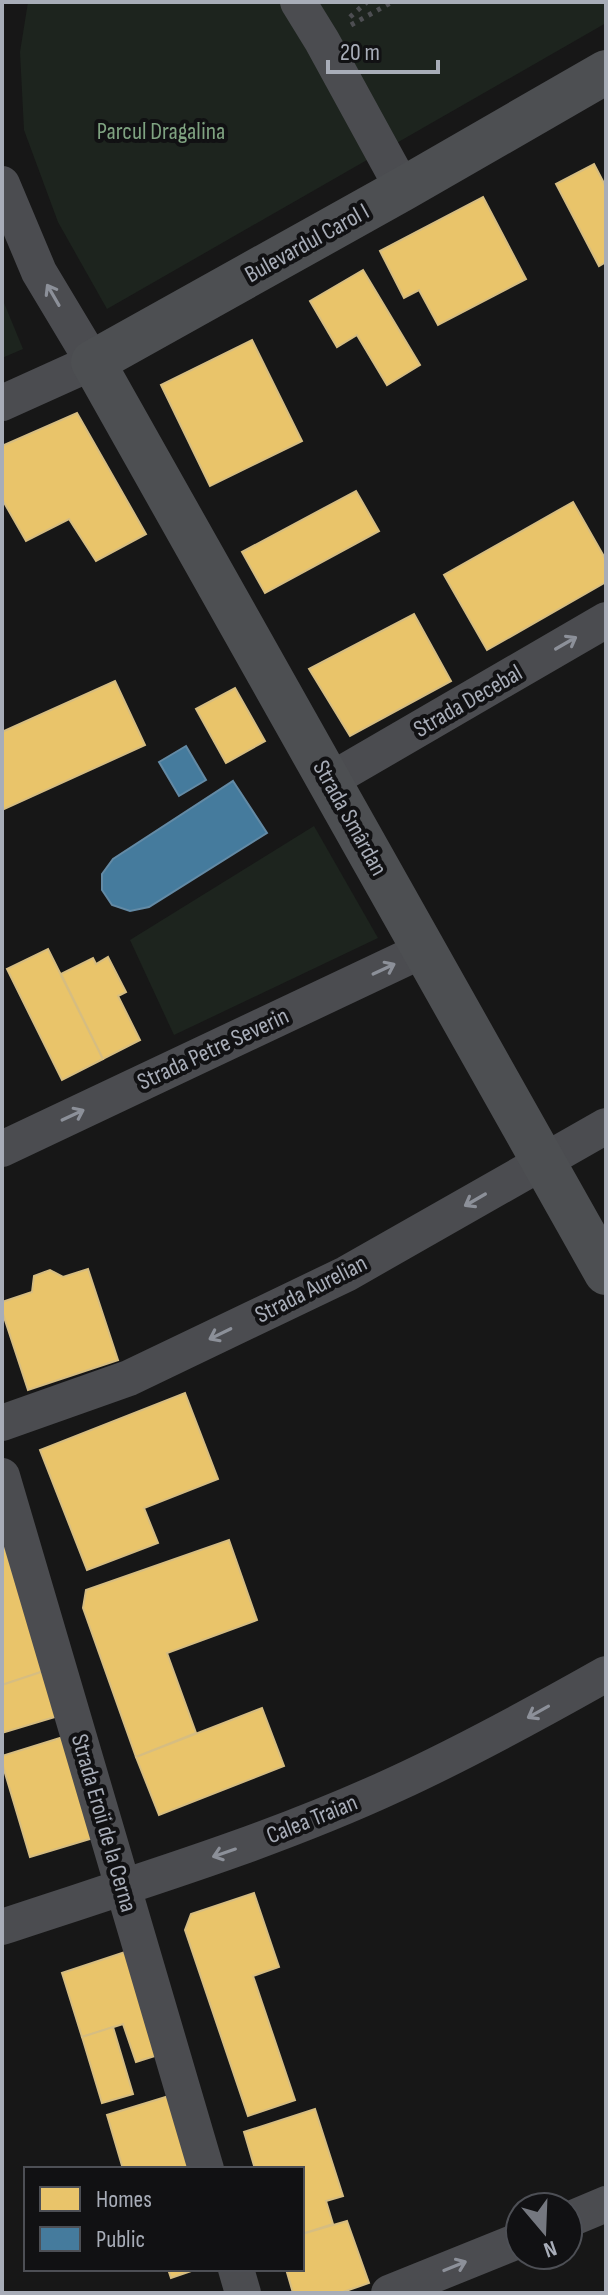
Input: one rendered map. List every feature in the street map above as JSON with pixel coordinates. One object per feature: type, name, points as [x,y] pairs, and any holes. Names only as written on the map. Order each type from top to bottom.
[{"type":"main road","name":"Bulevardul Carol I","points":[[93,362],[606,72]]},
{"type":"main road","name":"Strada Smârdan","points":[[93,362],[606,1273]]},
{"type":"street","points":[[298,2],[403,189]]},
{"type":"street","points":[[2,184],[39,272],[93,362]]},
{"type":"street","name":"Bulevardul Carol I","points":[[2,403],[93,362]]},
{"type":"street","name":"Strada Decebal","points":[[329,781],[606,620]]},
{"type":"street","name":"Strada Petre Severin","points":[[2,1149],[423,950]]},
{"type":"street","name":"Strada Aurelian","points":[[2,1423],[129,1378],[346,1274],[606,1126]]},
{"type":"street","name":"Strada Eroii de la Cerna","points":[[2,1476],[205,2167]]},
{"type":"street","name":"Calea Traian","points":[[2,1927],[261,1840],[396,1785],[606,1674]]},
{"type":"street","points":[[584,2213],[606,2204]]},
{"type":"street","points":[[389,2293],[504,2246]]},
{"type":"street","points":[[237,2271],[243,2293]]},
{"type":"path","points":[[322,41],[392,2]]},
{"type":"green space","name":"Parcul Dragalina","points":[[28,2],[606,2],[606,23],[107,309],[58,222],[24,130],[20,52]]},
{"type":"green space","points":[[2,298],[23,349],[2,358]]},
{"type":"green space","points":[[314,826],[378,938],[174,1035],[130,940]]},
{"type":"building: Homes","points":[[594,164],[606,187],[606,262],[599,266],[556,184]]},
{"type":"building: Homes","points":[[483,197],[526,279],[438,325],[419,290],[404,298],[380,251]]},
{"type":"building: Homes","points":[[363,270],[420,365],[387,385],[357,335],[337,347],[310,301]]},
{"type":"building: Homes","points":[[252,340],[302,441],[210,486],[161,385]]},
{"type":"building: Homes","points":[[77,413],[146,534],[96,561],[69,519],[26,541],[2,499],[2,446]]},
{"type":"building: Homes","points":[[356,491],[379,531],[265,593],[242,552]]},
{"type":"building: Homes","points":[[573,502],[606,560],[606,582],[487,650],[444,575]]},
{"type":"building: Homes","points":[[414,614],[451,681],[350,736],[309,669]]},
{"type":"building: Homes","points":[[115,681],[145,745],[2,810],[2,732]]},
{"type":"building: Homes","points":[[235,688],[265,741],[226,763],[196,709]]},
{"type":"building: Homes","points":[[48,949],[103,1059],[62,1080],[7,969]]},
{"type":"building: Homes","points":[[108,957],[126,992],[118,996],[140,1040],[103,1059],[61,974],[93,958],[96,964]]},
{"type":"building: Homes","points":[[88,1269],[118,1360],[28,1390],[2,1311],[2,1302],[32,1292],[34,1276],[50,1270],[63,1277]]},
{"type":"building: Homes","points":[[185,1393],[218,1479],[144,1508],[158,1543],[87,1570],[40,1450]]},
{"type":"building: Homes","points":[[2,1539],[44,1671],[2,1685]]},
{"type":"building: Homes","points":[[229,1540],[257,1620],[167,1653],[196,1733],[136,1757],[83,1608],[86,1590]]},
{"type":"building: Homes","points":[[44,1671],[58,1716],[2,1733],[2,1685]]},
{"type":"building: Homes","points":[[262,1708],[284,1766],[159,1815],[136,1757]]},
{"type":"building: Homes","points":[[63,1737],[93,1838],[30,1857],[2,1756]]},
{"type":"building: Homes","points":[[254,1893],[279,1967],[253,1976],[295,2100],[248,2116],[185,1930],[191,1914]]},
{"type":"building: Homes","points":[[131,1950],[164,2053],[136,2062],[123,2024],[82,2037],[62,1973]]},
{"type":"building: Homes","points":[[113,2027],[133,2094],[102,2103],[82,2037]]},
{"type":"building: Homes","points":[[172,2095],[192,2167],[122,2167],[107,2115]]},
{"type":"building: Homes","points":[[315,2109],[343,2196],[326,2201],[333,2224],[304,2233],[304,2167],[254,2167],[244,2132]]},
{"type":"building: Homes","points":[[347,2221],[369,2283],[340,2293],[293,2293],[287,2271],[304,2271],[304,2233]]},
{"type":"building: Homes","points":[[169,2271],[191,2271],[171,2278]]},
{"type":"building: Public","points":[[186,746],[206,780],[179,796],[159,762]]},
{"type":"building: Public","points":[[233,781],[267,833],[149,907],[130,911],[112,905],[102,890],[102,874],[113,859]]}]
